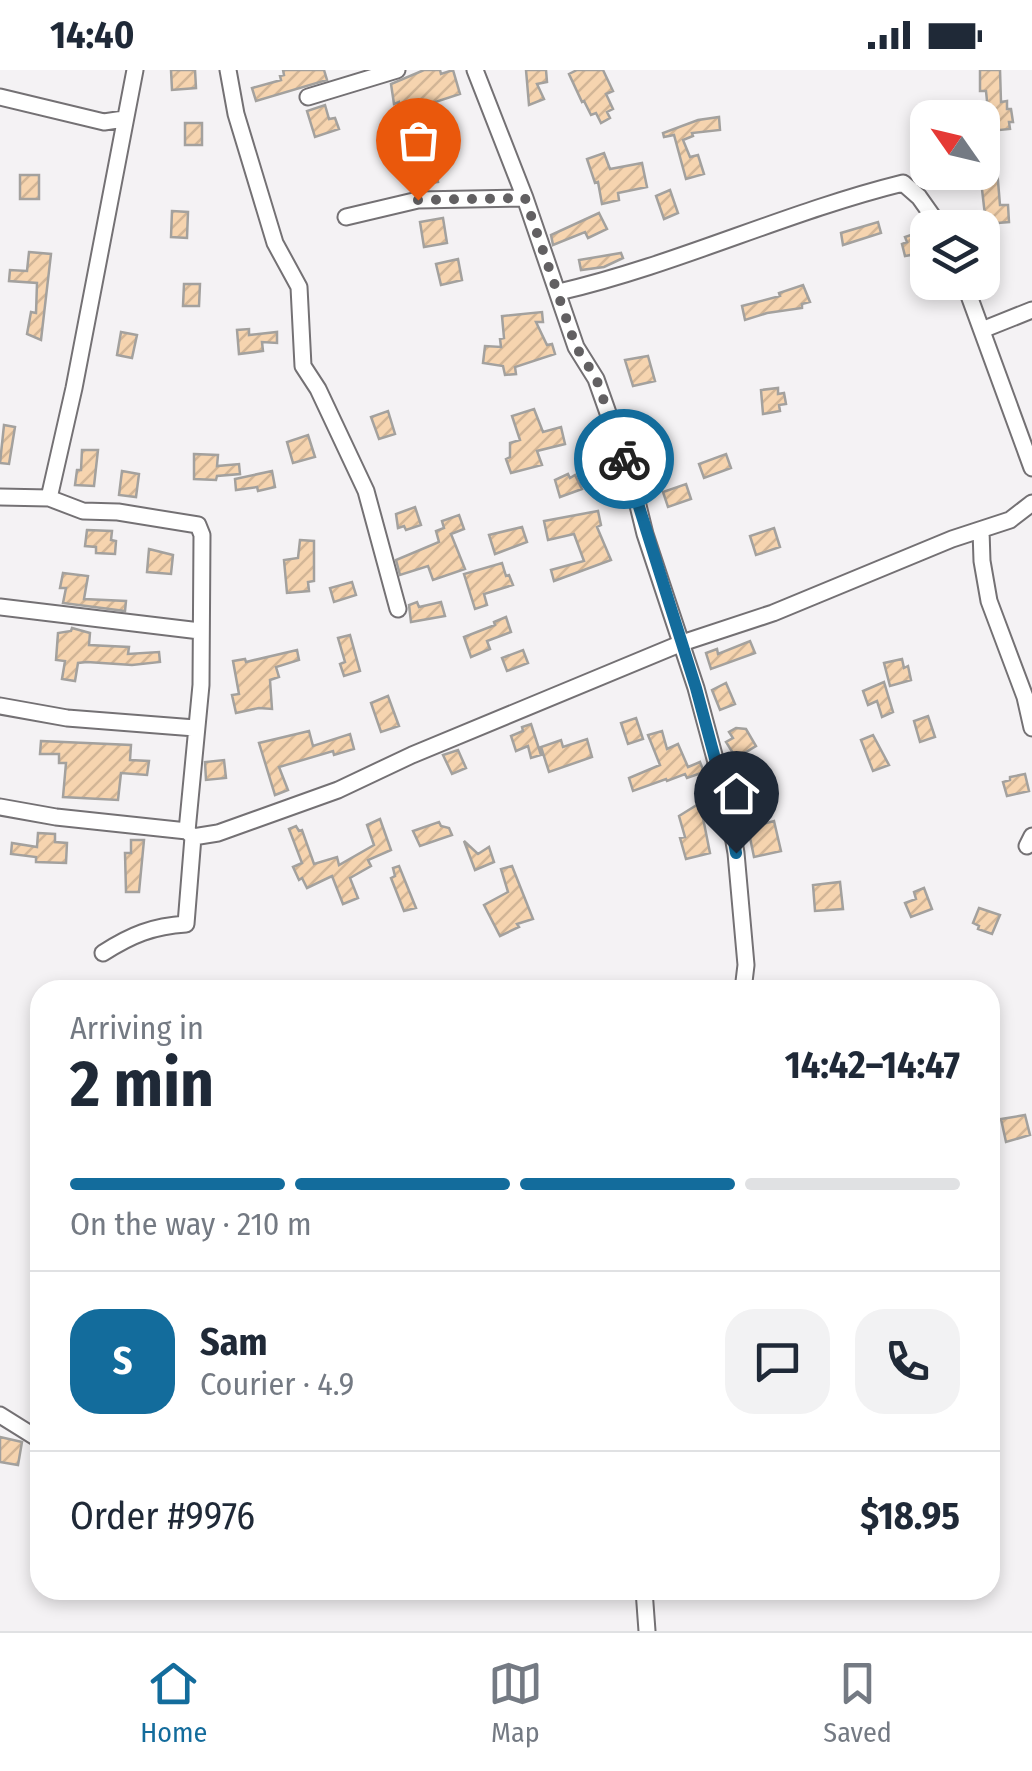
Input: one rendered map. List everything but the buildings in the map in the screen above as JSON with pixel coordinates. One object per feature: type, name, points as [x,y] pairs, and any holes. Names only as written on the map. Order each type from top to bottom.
[{"type":"street","points":[[49,498],[90,312],[135,70]]},
{"type":"street","points":[[228,70],[236,114],[270,228],[287,270],[299,287],[302,366],[318,389],[366,491],[398,609]]},
{"type":"street","points":[[308,97],[397,70]]},
{"type":"street","points":[[475,70],[525,198],[576,347],[596,378],[682,644],[728,807],[744,924],[745,980]]},
{"type":"street","points":[[0,97],[104,122],[124,119]]},
{"type":"street","points":[[559,292],[609,280],[671,256],[903,183],[928,210]]},
{"type":"street","points":[[346,217],[418,200],[525,198]]},
{"type":"street","points":[[971,300],[1032,468]]},
{"type":"street","points":[[982,330],[1032,310]]},
{"type":"street","points":[[0,497],[49,498],[82,511],[118,512],[198,525],[202,535],[201,685],[195,728],[186,924],[132,934],[103,952]]},
{"type":"street","points":[[0,807],[56,818],[190,834],[218,833],[338,790],[412,754],[682,644],[773,613],[1010,520],[1032,503]]},
{"type":"street","points":[[981,530],[989,601],[1026,697],[1032,728]]},
{"type":"street","points":[[0,607],[200,631]]},
{"type":"street","points":[[0,706],[67,718],[195,728]]},
{"type":"street","points":[[0,1415],[30,1434]]},
{"type":"street","points":[[645,1600],[647,1631]]},
{"type":"way so far","points":[[418,200],[525,198],[576,347],[596,378],[624,459]]},
{"type":"route","points":[[624,459],[696,688],[728,807],[736,853]]}]
